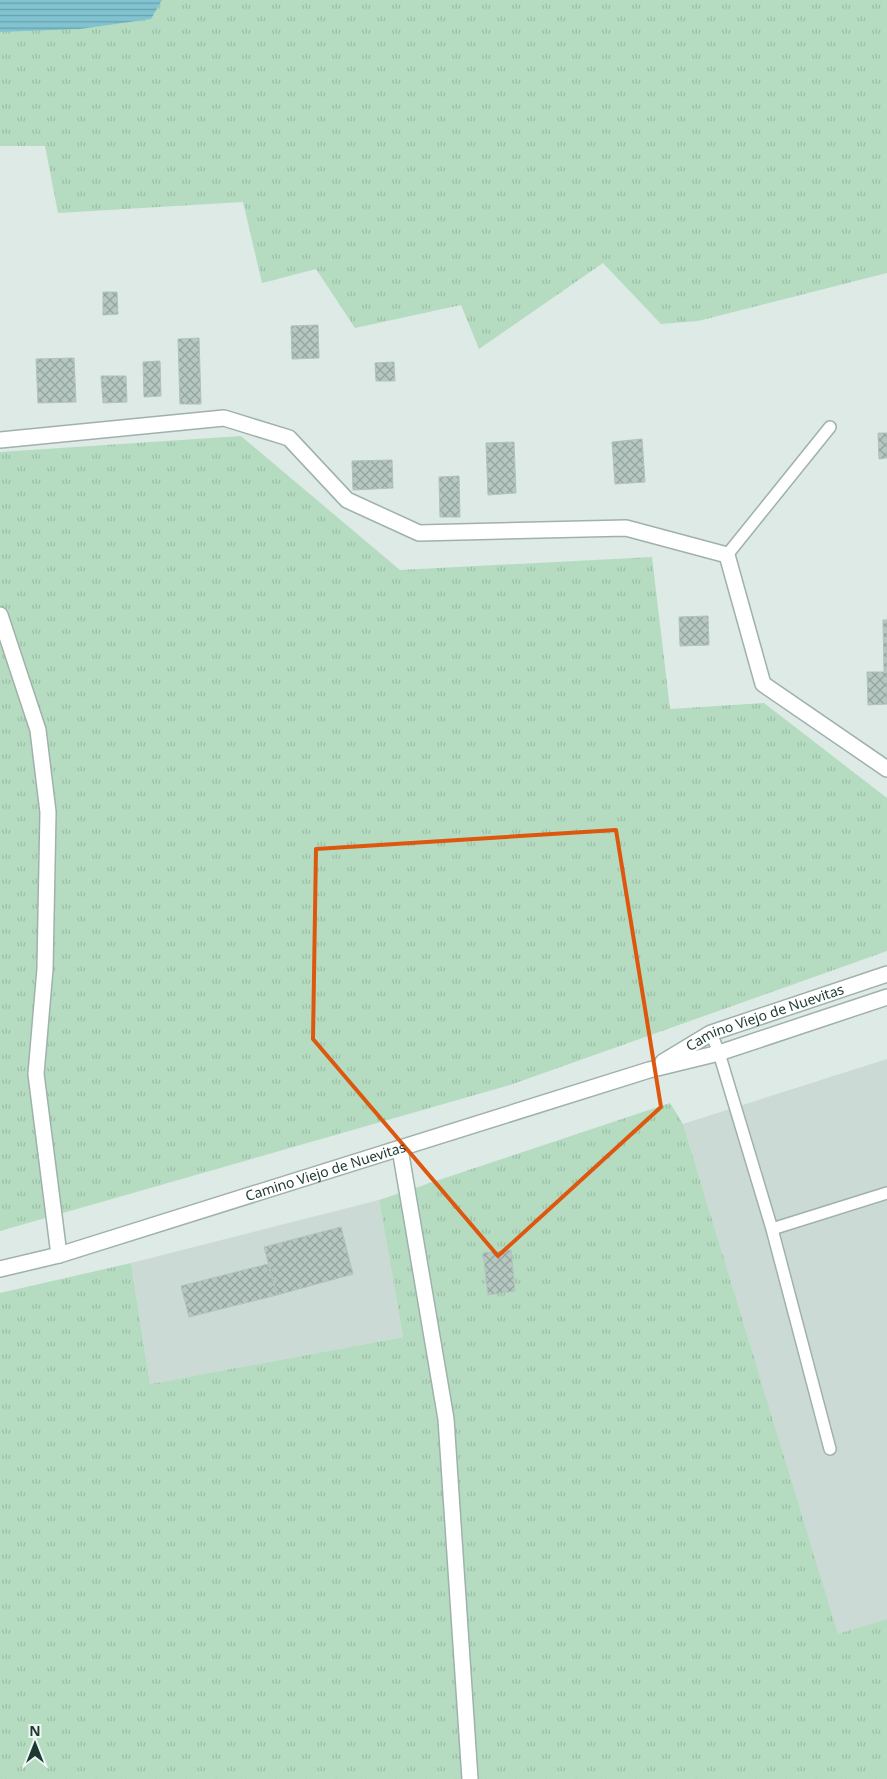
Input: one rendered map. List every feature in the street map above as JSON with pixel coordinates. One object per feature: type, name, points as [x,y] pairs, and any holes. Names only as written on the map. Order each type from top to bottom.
[{"type":"street","points":[[0,440],[224,418],[289,438],[347,500],[418,533],[626,528],[726,555],[763,684],[887,769]]},
{"type":"street","points":[[0,615],[38,730],[48,812],[45,969],[36,1074],[59,1255]]},
{"type":"street","name":"Camino Viejo de Nuevitas","points":[[649,1070],[711,1033],[887,974]]},
{"type":"street","name":"Camino Viejo de Nuevitas","points":[[0,1269],[59,1255],[649,1070],[719,1053],[887,996]]},
{"type":"street","points":[[400,1149],[446,1418],[470,1779]]},
{"type":"lane","points":[[726,555],[830,427]]},
{"type":"lane","points":[[711,1033],[719,1053],[772,1229],[830,1449]]},
{"type":"lane","points":[[772,1229],[887,1192]]},
{"type":"highlighted area","points":[[616,830],[661,1107],[498,1256],[313,1039],[316,849]]},
{"type":"shaded area","points":[[887,1059],[887,1619],[838,1635],[683,1124]]},
{"type":"shaded area","points":[[379,1200],[403,1337],[150,1384],[131,1263]]},
{"type":"green space","points":[[0,0],[887,0],[887,273],[698,321],[661,324],[603,263],[479,349],[461,305],[355,328],[316,269],[262,283],[243,202],[58,213],[45,146],[0,146]]},
{"type":"green space","points":[[241,436],[400,570],[652,557],[670,709],[764,703],[887,798],[887,951],[510,1085],[0,1231],[0,452]]},
{"type":"green space","points":[[670,1103],[683,1124],[838,1634],[887,1619],[887,1779],[0,1779],[0,1293],[131,1263],[150,1384],[403,1337],[379,1200]]},
{"type":"water","points":[[0,0],[162,0],[151,19],[80,29],[0,32]]},
{"type":"building","points":[[103,292],[117,292],[118,314],[103,315]]},
{"type":"building","points":[[318,325],[319,358],[292,359],[291,326]]},
{"type":"building","points":[[199,338],[201,404],[180,404],[178,339]]},
{"type":"building","points":[[74,358],[76,402],[38,403],[36,359]]},
{"type":"building","points":[[160,361],[161,396],[144,397],[143,362]]},
{"type":"building","points":[[394,362],[395,381],[376,381],[375,363]]},
{"type":"building","points":[[101,376],[126,376],[127,402],[103,403]]},
{"type":"building","points":[[878,433],[887,433],[887,458],[879,459]]},
{"type":"building","points":[[642,439],[645,482],[615,484],[612,442]]},
{"type":"building","points":[[514,442],[516,493],[488,495],[486,443]]},
{"type":"building","points":[[392,460],[393,488],[353,490],[352,461]]},
{"type":"building","points":[[459,476],[460,517],[440,517],[439,477]]},
{"type":"building","points":[[708,616],[709,645],[680,646],[679,617]]},
{"type":"building","points":[[883,620],[887,620],[887,704],[868,705],[867,672],[884,672]]},
{"type":"building","points":[[341,1227],[353,1274],[277,1295],[264,1247]]},
{"type":"building","points":[[511,1250],[515,1291],[488,1295],[483,1253]]},
{"type":"building","points":[[268,1264],[277,1295],[189,1317],[181,1286]]}]
